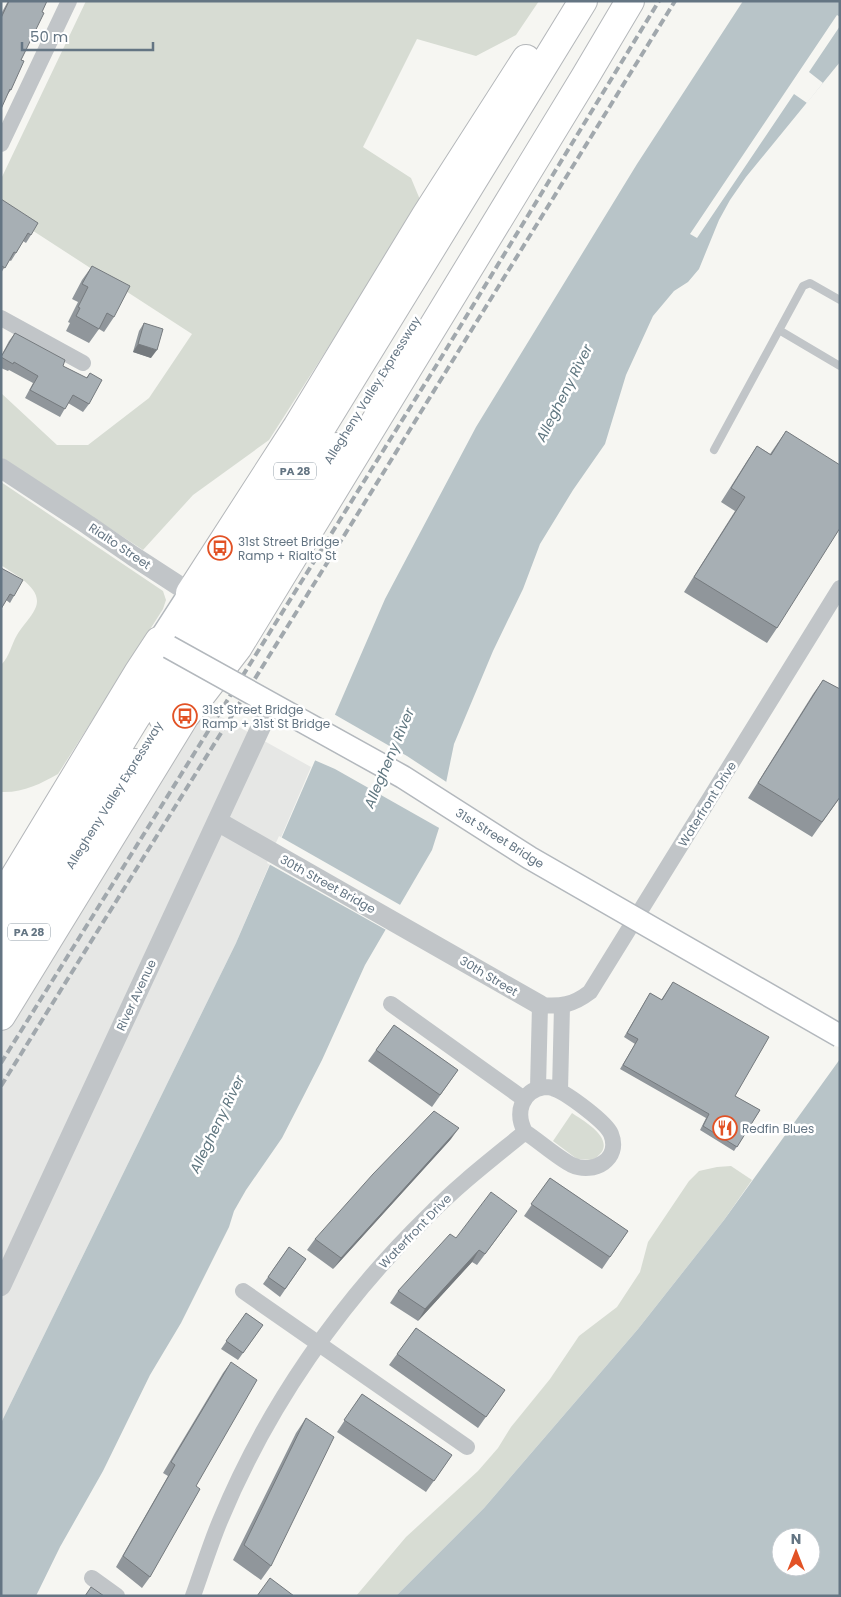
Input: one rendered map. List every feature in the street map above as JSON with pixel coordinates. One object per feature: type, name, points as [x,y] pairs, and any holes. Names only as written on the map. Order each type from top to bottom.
[{"type":"highway","points":[[190,593],[297,427],[426,215],[564,1]]},
{"type":"highway","name":"Allegheny Valley Expressway","points":[[1,938],[136,717],[242,557],[583,1]]},
{"type":"highway","name":"Allegheny Valley Expressway","points":[[1,980],[57,885],[153,733],[262,568],[612,1]]},
{"type":"highway","points":[[1,1016],[186,716],[238,647],[630,1]]},
{"type":"highway","points":[[1,899],[132,682],[164,644]]},
{"type":"main road","points":[[164,644],[190,593]]},
{"type":"main road","name":"31st Street Bridge","points":[[164,644],[403,777],[530,858],[840,1036]]},
{"type":"street","points":[[1,144],[69,1]]},
{"type":"street","points":[[1,318],[83,364]]},
{"type":"street","name":"Rialto Street","points":[[1,468],[190,593]]},
{"type":"street","name":"Waterfront Drive","points":[[540,1005],[562,1006],[578,1001],[590,992],[840,588]]},
{"type":"street","name":"River Avenue","points":[[1,1286],[271,705]]},
{"type":"street","name":"30th Street Bridge","points":[[217,821],[440,946]]},
{"type":"street","name":"30th Street","points":[[440,946],[540,1005]]},
{"type":"street","points":[[391,1004],[524,1099]]},
{"type":"street","points":[[538,1088],[540,1005]]},
{"type":"street","points":[[560,1091],[562,1006]]},
{"type":"street","points":[[552,1087],[560,1091],[608,1127],[612,1136],[613,1147],[611,1156],[605,1163],[596,1168],[585,1169],[572,1165],[525,1132],[519,1114],[524,1099],[538,1088],[552,1087]]},
{"type":"street","name":"Waterfront Drive","points":[[193,1596],[221,1519],[254,1450],[298,1374],[372,1276],[421,1222],[451,1193],[525,1132]]},
{"type":"street","points":[[243,1291],[467,1447]]},
{"type":"street","points":[[92,1578],[116,1596]]},
{"type":"lane","points":[[714,450],[803,286],[810,283],[840,300]]},
{"type":"lane","points":[[780,330],[840,366]]},
{"type":"shaded area","points":[[86,1],[539,1],[516,35],[476,56],[417,39],[363,147],[411,178],[421,202],[269,440],[193,495],[143,550],[1,457],[1,393],[57,445],[88,445],[149,398],[192,334],[1,210],[1,179]]},
{"type":"shaded area","points":[[1,482],[163,591],[166,600],[163,609],[58,774],[31,787],[9,792],[1,792],[1,665],[17,635],[35,609],[37,602],[36,595],[27,583],[1,565]]},
{"type":"shaded area","points":[[213,714],[311,767],[236,943],[1,1423],[1,980],[201,716]]},
{"type":"shaded area","points":[[572,1113],[593,1128],[603,1140],[604,1147],[600,1154],[592,1160],[577,1159],[553,1141]]},
{"type":"shaded area","points":[[731,1166],[752,1180],[724,1220],[638,1329],[484,1508],[396,1596],[356,1596],[406,1537],[478,1471],[498,1448],[511,1427],[550,1379],[579,1336],[617,1307],[640,1272],[648,1242],[689,1181],[699,1171]]},
{"type":"water","name":"Allegheny River","points":[[743,1],[840,1],[840,62],[746,177],[730,200],[719,220],[699,269],[688,282],[674,291],[653,316],[626,375],[605,444],[573,490],[540,544],[523,589],[493,651],[454,744],[439,828],[432,850],[365,965],[322,1060],[282,1138],[246,1190],[234,1211],[229,1227],[181,1323],[150,1375],[103,1471],[60,1547],[36,1596],[1,1596],[1,1423],[236,943],[385,599],[476,427],[637,164]]},
{"type":"water","points":[[840,1059],[840,1596],[396,1596],[484,1508],[638,1329],[724,1220]]},
{"type":"pier","points":[[837,15],[840,17],[840,26],[809,72],[823,83],[807,103],[794,94],[697,238],[690,234]]},
{"type":"pier","points":[[332,713],[407,756],[448,783],[441,829],[335,769],[312,759]]},
{"type":"pier","points":[[279,836],[402,906],[388,931],[267,863]]},
{"type":"building","points":[[9,1],[47,1],[42,12],[44,13],[21,60],[24,61],[1,109],[1,18]]},
{"type":"building","points":[[1,199],[38,223],[31,235],[28,233],[16,253],[14,252],[5,268],[2,266],[1,268]]},
{"type":"building","points":[[92,266],[130,286],[114,317],[107,313],[99,329],[76,316],[80,308],[78,307],[88,287],[82,284]]},
{"type":"building","points":[[144,323],[163,329],[157,350],[138,344]]},
{"type":"building","points":[[15,333],[65,360],[63,366],[87,378],[90,373],[102,380],[89,404],[73,395],[65,409],[30,390],[38,376],[1,357]]},
{"type":"building","points":[[786,431],[840,465],[840,528],[777,628],[694,577],[745,497],[731,488],[757,446],[771,455]]},
{"type":"building","points":[[1,568],[23,580],[14,596],[10,594],[1,609]]},
{"type":"building","points":[[823,680],[840,689],[840,797],[822,822],[758,783]]},
{"type":"building","points":[[673,982],[769,1037],[735,1096],[760,1110],[737,1147],[703,1126],[709,1114],[623,1065],[638,1039],[627,1033],[650,993],[662,1000]]},
{"type":"building","points":[[394,1025],[458,1070],[440,1095],[376,1050]]},
{"type":"building","points":[[434,1111],[459,1128],[341,1258],[315,1239],[373,1174]]},
{"type":"building","points":[[550,1178],[628,1231],[610,1257],[531,1204]]},
{"type":"building","points":[[491,1192],[517,1211],[485,1254],[479,1250],[425,1309],[398,1291],[450,1234],[456,1238]]},
{"type":"building","points":[[289,1247],[306,1259],[285,1289],[268,1277]]},
{"type":"building","points":[[246,1313],[263,1325],[243,1353],[226,1341]]},
{"type":"building","points":[[416,1328],[505,1390],[486,1417],[397,1354]]},
{"type":"building","points":[[231,1362],[257,1380],[196,1486],[200,1489],[150,1577],[123,1556],[175,1465],[171,1462]]},
{"type":"building","points":[[362,1394],[452,1455],[434,1481],[344,1420]]},
{"type":"building","points":[[306,1418],[334,1437],[271,1566],[244,1545]]},
{"type":"building","points":[[270,1578],[294,1596],[257,1596]]},
{"type":"building","points":[[91,1587],[104,1596],[85,1596]]},
{"type":"railway","points":[[1,1063],[436,366],[659,1]]},
{"type":"railway","points":[[1,1086],[675,1]]},
{"type":"place","name":"31st Street Bridge Ramp + Rialto St","points":[[220,548]]},
{"type":"place","name":"31st Street Bridge Ramp + 31st St Bridge","points":[[185,716]]},
{"type":"place","name":"Redfin Blues","points":[[725,1128]]}]
